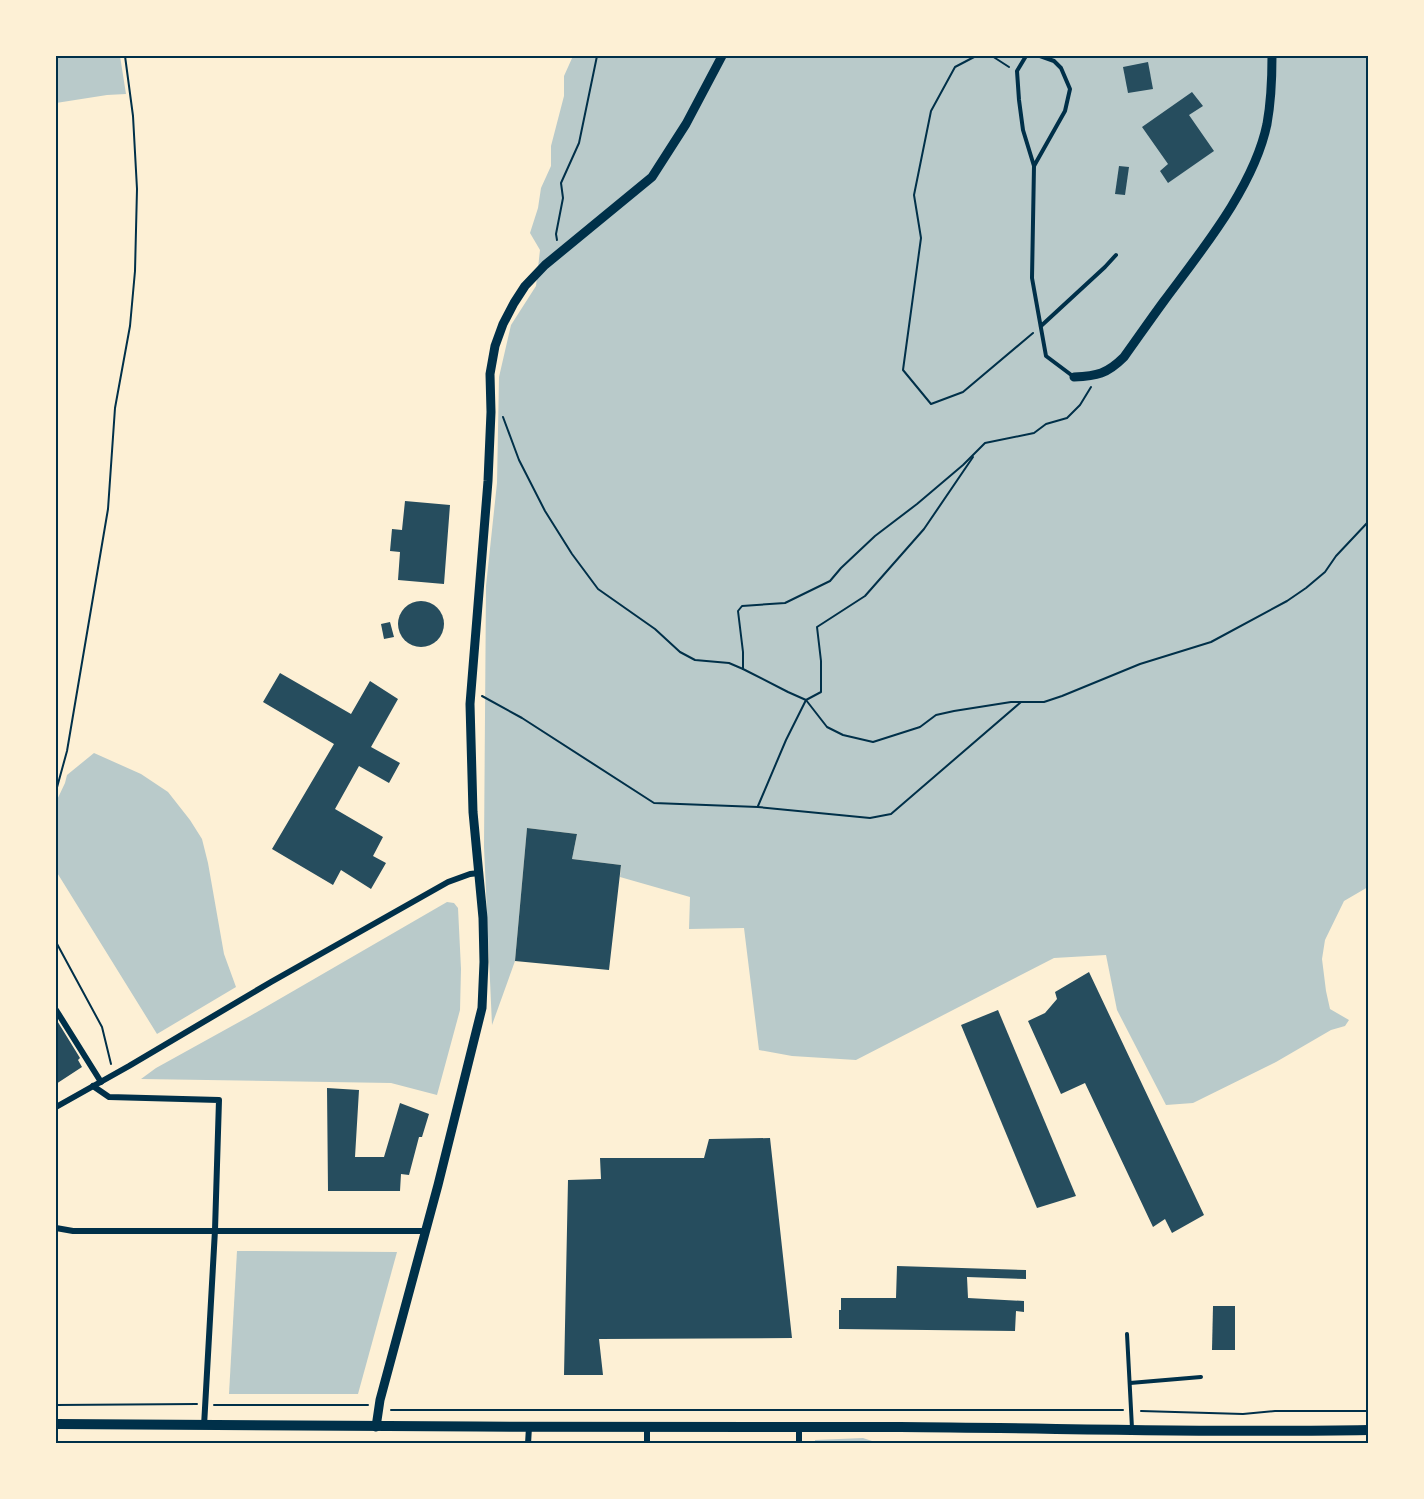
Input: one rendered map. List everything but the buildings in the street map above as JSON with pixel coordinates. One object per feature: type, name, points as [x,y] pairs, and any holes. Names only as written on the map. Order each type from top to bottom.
[{"type":"main road","points":[[56,1424],[376,1427],[903,1427],[1274,1432],[1368,1430]]},
{"type":"street","points":[[376,1427],[380,1400],[438,1185],[482,1008],[483,918],[473,812],[470,704],[488,481],[490,374],[495,346],[502,324],[525,286],[545,265],[652,177],[686,123],[722,56]]},
{"type":"street","points":[[1074,377],[1099,375],[1124,357],[1203,248],[1240,191],[1260,147],[1267,125],[1272,56]]},
{"type":"street","points":[[56,1107],[438,888],[470,874],[479,873]]},
{"type":"street","points":[[56,1010],[101,1082]]},
{"type":"street","points":[[93,1086],[109,1097],[219,1100],[215,1230],[204,1426]]},
{"type":"street","points":[[56,1228],[73,1231],[425,1231]]},
{"type":"street","points":[[528,1443],[529,1427]]},
{"type":"street","points":[[647,1427],[647,1443]]},
{"type":"street","points":[[799,1427],[799,1443]]},
{"type":"lane","points":[[1026,56],[1017,71],[1023,130],[1034,166],[1032,278],[1046,356],[1074,377]]},
{"type":"lane","points":[[1034,166],[1065,111],[1070,89],[1061,68],[1054,61],[1042,56]]},
{"type":"lane","points":[[1040,326],[1106,267],[1116,255]]},
{"type":"lane","points":[[1127,1334],[1132,1429]]},
{"type":"lane","points":[[1130,1383],[1201,1377]]},
{"type":"path","points":[[56,791],[67,751],[108,509],[115,408],[131,315],[135,271],[137,189],[133,116],[125,56]]},
{"type":"path","points":[[559,254],[556,234],[562,198],[561,183],[579,143],[597,56]]},
{"type":"path","points":[[976,56],[955,67],[931,111],[914,195],[921,238],[903,370],[931,404],[963,392],[1040,326]]},
{"type":"path","points":[[992,56],[1017,71]]},
{"type":"path","points":[[744,669],[738,611],[742,606],[785,603],[830,581],[875,536],[917,504],[985,443],[1034,433],[1046,424],[1067,418],[1080,405],[1099,375]]},
{"type":"path","points":[[491,412],[502,415],[519,460],[545,511],[572,554],[598,589],[655,629],[680,652],[695,660],[729,663],[744,669],[806,700],[826,728],[843,735],[873,742],[921,727],[936,715],[1011,702],[1044,702],[1140,664],[1211,642],[1287,601],[1306,588],[1325,572],[1336,556],[1368,522]]},
{"type":"path","points":[[758,807],[786,740],[806,700],[822,692],[817,627],[865,597],[924,529],[976,452]]},
{"type":"path","points":[[471,690],[522,718],[654,802],[758,807],[870,818],[891,814],[1021,702]]},
{"type":"path","points":[[56,942],[102,1027],[113,1075]]},
{"type":"path","points":[[56,1404],[200,1404]]},
{"type":"path","points":[[212,1405],[371,1405]]},
{"type":"path","points":[[391,1410],[1131,1410],[1243,1414],[1368,1411]]},
{"type":"shaded area","points":[[56,56],[120,56],[126,94],[56,103]]},
{"type":"shaded area","points":[[573,56],[1368,56],[1368,887],[1344,901],[1325,940],[1322,959],[1330,1009],[1349,1020],[1345,1026],[1331,1030],[1276,1062],[1193,1103],[1166,1105],[1117,1010],[1106,955],[1054,958],[856,1060],[792,1056],[759,1050],[744,928],[689,929],[690,897],[620,877],[621,865],[572,859],[577,834],[527,828],[515,961],[492,1025],[484,847],[486,586],[497,483],[499,377],[511,325],[536,286],[540,250],[530,233],[538,208],[541,188],[551,166],[551,146],[564,96],[564,76]]},
{"type":"shaded area","points":[[94,753],[141,774],[168,792],[202,839],[224,954],[236,987],[157,1034],[56,871],[56,802],[67,775]]},
{"type":"shaded area","points":[[447,902],[454,903],[458,908],[461,969],[460,1010],[437,1095],[391,1083],[141,1079],[156,1068]]},
{"type":"shaded area","points":[[237,1251],[397,1252],[358,1394],[229,1394]]},
{"type":"shaded area","points":[[863,1438],[878,1443],[815,1443],[815,1440]]}]
